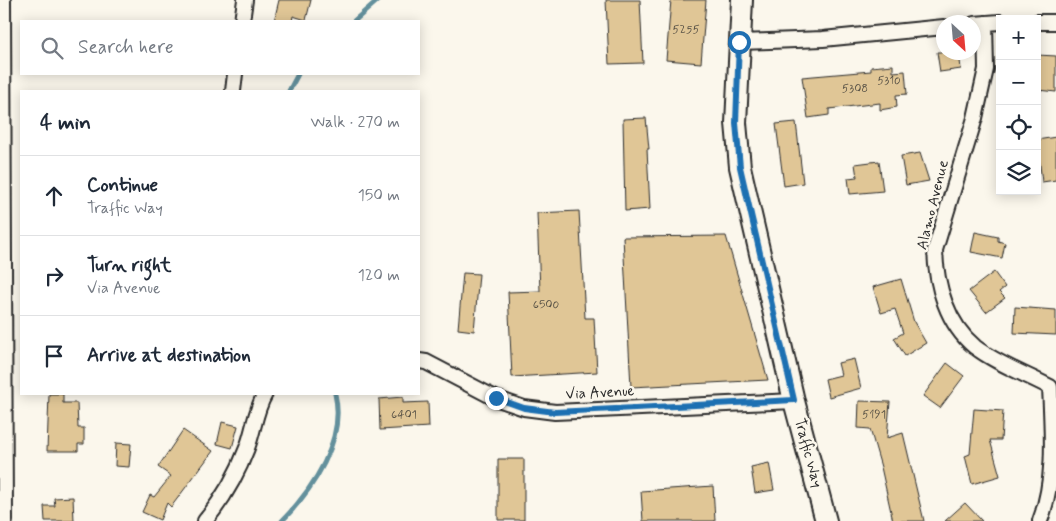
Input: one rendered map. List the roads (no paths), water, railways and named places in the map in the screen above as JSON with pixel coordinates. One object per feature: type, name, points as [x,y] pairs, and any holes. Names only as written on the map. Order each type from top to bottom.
[{"type":"street","points":[[3,0],[5,521]]},
{"type":"street","points":[[242,20],[245,0]]},
{"type":"street","name":"Traffic Way","points":[[742,0],[736,123],[740,167],[794,400],[826,521]]},
{"type":"street","points":[[981,23],[996,22]]},
{"type":"street","points":[[1041,22],[1056,22]]},
{"type":"street","points":[[739,42],[824,39],[936,28]]},
{"type":"street","name":"Alamo Avenue","points":[[981,36],[986,69],[975,118],[935,250],[936,273],[952,319],[976,347],[1053,386],[1054,465],[1045,509],[1040,521]]},
{"type":"street","points":[[233,90],[235,75]]},
{"type":"street","name":"Via Avenue","points":[[420,361],[426,362],[496,398],[524,408],[555,412],[794,400]]},
{"type":"street","points":[[205,521],[225,495],[233,480],[248,446],[258,406],[264,395]]},
{"type":"waterway","points":[[355,20],[378,0]]},
{"type":"waterway","points":[[290,90],[297,75]]},
{"type":"waterway","points":[[282,521],[305,494],[324,463],[336,429],[335,395]]}]
